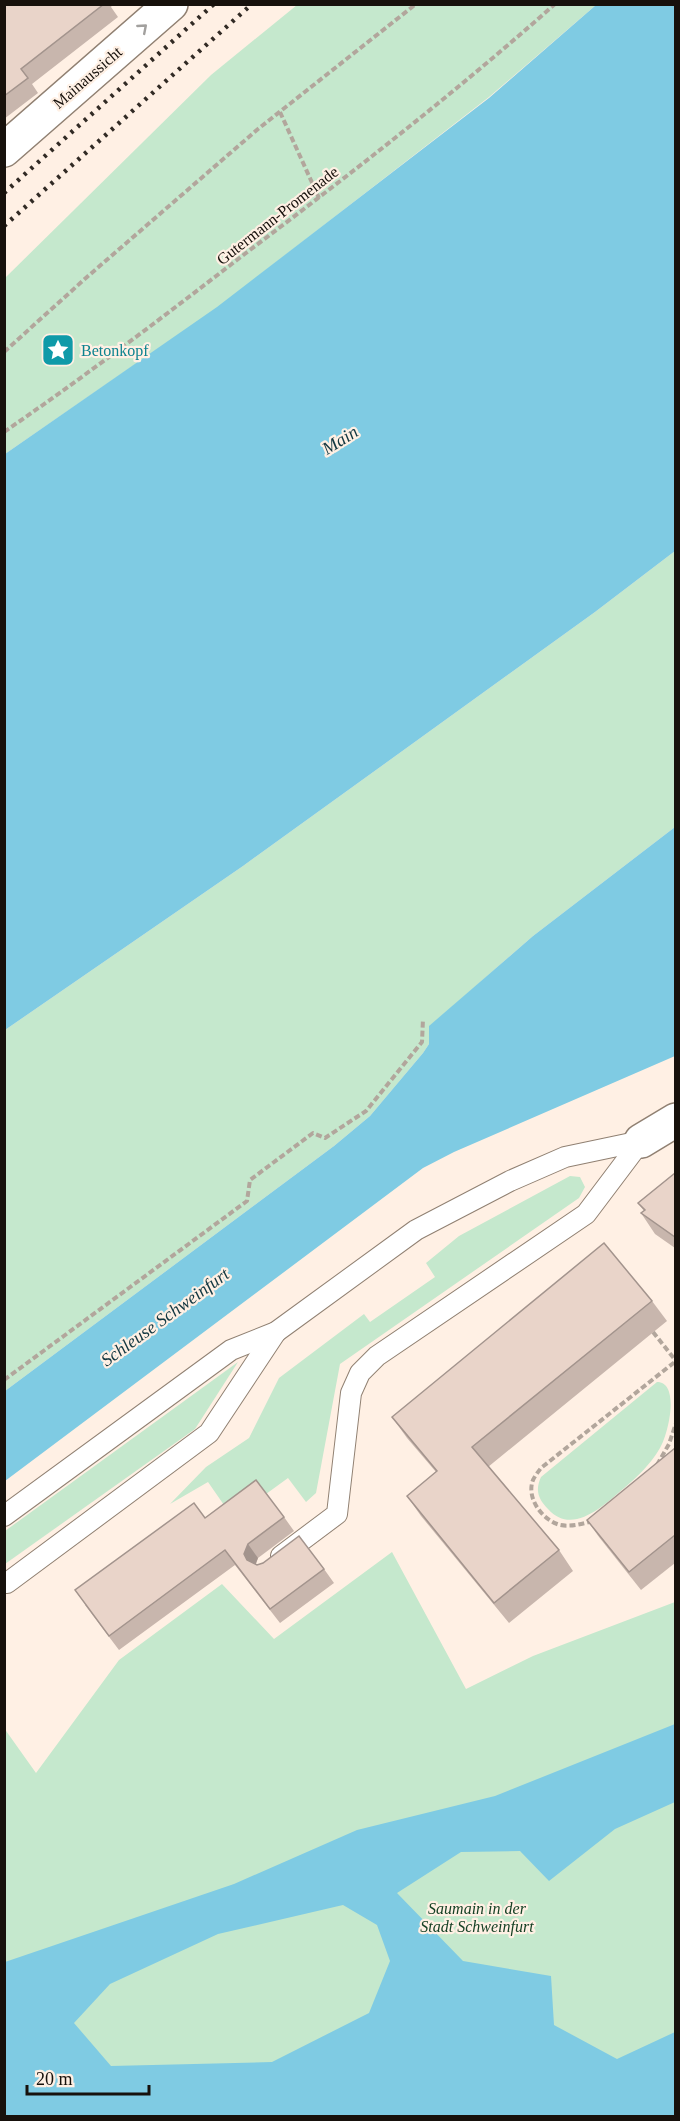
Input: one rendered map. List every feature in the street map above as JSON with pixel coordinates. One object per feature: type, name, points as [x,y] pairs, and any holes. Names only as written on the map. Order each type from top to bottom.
[{"type":"street","name":"Mainaussicht","points":[[4,150],[171,4]]},
{"type":"street","points":[[640,1142],[675,1120]]},
{"type":"lane","points":[[4,1516],[231,1350],[276,1332],[416,1230],[510,1181],[565,1157],[640,1142]]},
{"type":"lane","points":[[266,1567],[337,1514],[351,1393],[360,1373],[377,1356],[586,1214],[640,1142]]},
{"type":"lane","points":[[7,1583],[209,1433],[276,1332]]},
{"type":"path","points":[[4,352],[258,129],[416,4]]},
{"type":"path","name":"Gutermann-Promenade","points":[[4,432],[85,377],[319,198],[480,70],[555,4]]},
{"type":"path","points":[[280,112],[319,198]]},
{"type":"path","points":[[4,1380],[247,1201],[250,1180],[313,1133],[325,1138],[366,1110],[422,1042],[423,1019]]},
{"type":"path","points":[[601,1515],[592,1521],[576,1526],[559,1524],[546,1517],[534,1504],[531,1490],[533,1479],[541,1468],[675,1361],[653,1332]]},
{"type":"path","points":[[653,1470],[669,1444],[675,1423]]},
{"type":"green space","points":[[297,5],[596,5],[489,97],[217,308],[5,454],[5,278],[211,75]]},
{"type":"green space","points":[[675,551],[675,827],[533,936],[430,1026],[429,1044],[423,1053],[370,1116],[334,1146],[5,1391],[5,1030],[243,866],[595,612]]},
{"type":"green space","points":[[570,1176],[580,1177],[585,1187],[579,1198],[340,1364],[316,1493],[306,1502],[288,1478],[233,1518],[208,1482],[170,1504],[206,1467],[249,1438],[279,1378],[364,1314],[370,1322],[435,1277],[426,1263],[459,1236]]},
{"type":"green space","points":[[238,1362],[195,1429],[5,1564],[5,1531]]},
{"type":"green space","points":[[657,1382],[664,1384],[668,1390],[670,1409],[667,1431],[652,1460],[633,1480],[587,1516],[567,1520],[557,1517],[540,1498],[538,1486],[541,1477]]},
{"type":"green space","name":"Saumain in der Stadt Schweinfurt","points":[[392,1552],[466,1689],[533,1656],[675,1602],[675,2116],[5,2116],[4,1728],[36,1773],[119,1660],[222,1584],[274,1639]]},
{"type":"water","name":"Main","points":[[596,5],[675,5],[675,551],[595,612],[243,866],[5,1030],[5,454],[217,307],[489,98]]},
{"type":"water","name":"Schleuse Schweinfurt","points":[[675,827],[675,1056],[454,1152],[423,1168],[5,1481],[5,1391],[334,1146],[370,1116],[429,1044],[429,1026],[533,936]]},
{"type":"water","points":[[675,1724],[675,1802],[615,1829],[549,1881],[520,1851],[461,1852],[397,1893],[463,1961],[551,1976],[554,2025],[617,2059],[675,2032],[675,2116],[5,2116],[5,1962],[234,1884],[357,1830],[495,1796]],"holes":[[[343,1905],[377,1925],[390,1961],[369,2013],[272,2062],[111,2066],[74,2023],[110,1984],[218,1934]]]},
{"type":"building","points":[[104,4],[21,69],[28,78],[4,96],[4,5]]},
{"type":"building","points":[[675,1173],[675,1237],[641,1213],[645,1210],[638,1203]]},
{"type":"building","points":[[604,1243],[652,1301],[472,1447],[559,1550],[494,1603],[407,1496],[437,1471],[392,1417]]},
{"type":"building","points":[[675,1448],[675,1535],[629,1572],[587,1520]]},
{"type":"building","points":[[256,1480],[284,1517],[248,1544],[244,1554],[247,1560],[257,1565],[263,1563],[299,1536],[324,1569],[270,1609],[225,1550],[109,1636],[75,1590],[194,1503],[205,1518]]},
{"type":"railway","points":[[4,193],[214,4]]},
{"type":"railway","points":[[4,226],[252,4]]},
{"type":"place","name":"Betonkopf","points":[[58,350]]}]
